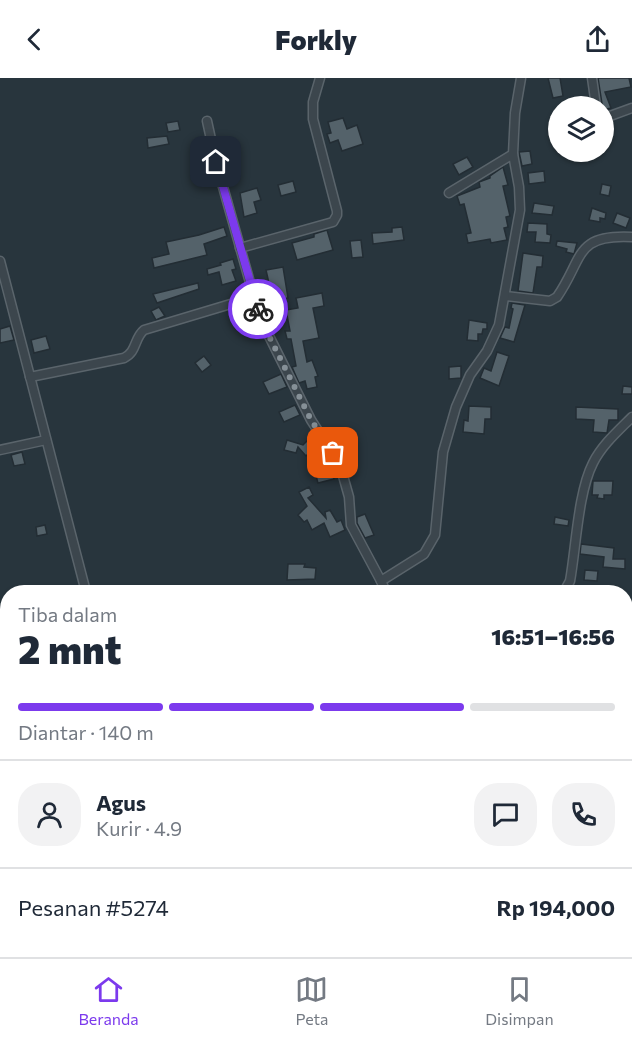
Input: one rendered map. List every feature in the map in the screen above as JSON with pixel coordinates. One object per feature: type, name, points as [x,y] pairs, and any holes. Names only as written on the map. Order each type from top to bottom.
[{"type":"street","points":[[240,248],[333,222],[336,218],[337,210],[313,120],[313,102],[320,78]]},
{"type":"street","points":[[381,581],[424,554],[435,535],[443,452],[456,407],[470,375],[487,351],[499,324],[520,210],[519,187],[513,154],[515,113],[521,78]]},
{"type":"street","points":[[592,78],[595,96]]},
{"type":"street","points":[[614,115],[632,108]]},
{"type":"street","points":[[207,122],[260,318],[311,420],[340,465],[349,497],[351,525],[383,585]]},
{"type":"street","points":[[449,193],[513,154]]},
{"type":"street","points":[[505,296],[550,301],[557,297],[582,251],[590,243],[614,236],[632,237]]},
{"type":"street","points":[[0,261],[84,585]]},
{"type":"street","points":[[30,377],[124,357],[134,351],[140,333],[144,330],[254,297]]},
{"type":"street","points":[[568,585],[580,504],[592,465],[609,441],[632,417]]},
{"type":"street","points":[[0,450],[46,440]]},
{"type":"building","points":[[548,78],[560,78],[563,96],[552,96]]},
{"type":"building","points":[[598,78],[629,78],[631,87],[605,92],[606,96],[601,96]]},
{"type":"building","points":[[343,118],[347,129],[357,125],[363,144],[342,151],[338,140],[330,143],[327,134],[331,133],[328,122]]},
{"type":"building","points":[[178,121],[180,130],[168,132],[166,123]]},
{"type":"building","points":[[167,136],[169,144],[148,148],[147,138]]},
{"type":"building","points":[[530,151],[532,164],[522,166],[519,152]]},
{"type":"building","points":[[467,157],[473,167],[459,175],[453,164]]},
{"type":"building","points":[[503,167],[508,185],[503,186],[510,216],[506,217],[508,227],[504,228],[507,240],[491,243],[490,239],[468,243],[466,234],[471,233],[464,204],[460,205],[457,196],[480,187],[479,182],[490,178]]},
{"type":"building","points":[[544,171],[545,182],[529,184],[528,173]]},
{"type":"building","points":[[293,181],[296,192],[281,196],[278,185]]},
{"type":"building","points":[[602,184],[611,186],[609,196],[600,194]]},
{"type":"building","points":[[257,188],[261,200],[254,202],[257,213],[244,217],[240,193]]},
{"type":"building","points":[[534,203],[554,206],[552,215],[532,213]]},
{"type":"building","points":[[592,208],[606,213],[605,219],[600,218],[600,222],[589,220]]},
{"type":"building","points":[[617,213],[630,218],[626,228],[613,223]]},
{"type":"building","points":[[528,223],[547,224],[547,234],[551,235],[550,243],[535,242],[536,232],[527,232]]},
{"type":"building","points":[[224,227],[227,236],[204,244],[207,255],[154,268],[152,258],[169,254],[166,242]]},
{"type":"building","points":[[402,227],[404,240],[373,244],[372,233],[392,232],[392,228]]},
{"type":"building","points":[[327,230],[333,250],[297,260],[292,243],[314,237],[314,234]]},
{"type":"building","points":[[361,240],[363,257],[352,258],[350,241]]},
{"type":"building","points":[[557,241],[577,243],[574,254],[556,246]]},
{"type":"building","points":[[523,253],[543,256],[542,267],[537,267],[533,293],[518,291]]},
{"type":"building","points":[[233,259],[236,269],[232,270],[236,281],[222,285],[219,272],[208,275],[207,269]]},
{"type":"building","points":[[283,267],[288,298],[282,299],[285,314],[267,318],[263,305],[269,304],[265,289],[270,288],[266,270]]},
{"type":"building","points":[[198,283],[199,289],[157,303],[153,294]]},
{"type":"building","points":[[322,293],[324,306],[313,308],[319,338],[303,341],[307,362],[312,360],[318,376],[315,377],[317,387],[307,389],[305,381],[299,383],[292,367],[296,366],[291,339],[287,339],[285,331],[290,331],[286,310],[298,308],[296,298]]},
{"type":"building","points":[[512,303],[525,305],[514,342],[500,338],[505,327],[509,328]]},
{"type":"building","points":[[159,307],[165,316],[156,320],[151,311]]},
{"type":"building","points":[[469,320],[487,323],[487,329],[483,329],[482,334],[478,334],[478,341],[467,340]]},
{"type":"building","points":[[10,326],[14,340],[0,343],[0,329]]},
{"type":"building","points":[[46,336],[50,349],[34,353],[31,340]]},
{"type":"building","points":[[497,352],[509,356],[499,386],[480,378],[484,368],[491,371]]},
{"type":"building","points":[[204,356],[211,365],[202,372],[195,363]]},
{"type":"building","points":[[461,366],[461,378],[449,379],[449,367]]},
{"type":"building","points":[[281,374],[287,387],[269,394],[263,382]]},
{"type":"building","points":[[623,386],[632,387],[632,394],[622,394]]},
{"type":"building","points":[[295,405],[300,415],[284,422],[279,412]]},
{"type":"building","points":[[469,406],[491,407],[491,419],[485,419],[484,434],[463,432],[464,420],[468,421]]},
{"type":"building","points":[[576,407],[618,409],[618,420],[609,420],[607,433],[593,432],[594,420],[576,419]]},
{"type":"building","points":[[313,435],[319,443],[306,456],[298,447],[296,453],[284,450],[287,440],[303,445]]},
{"type":"building","points":[[22,452],[25,464],[14,466],[11,455]]},
{"type":"building","points":[[322,459],[325,472],[332,471],[334,479],[318,483],[309,462]]},
{"type":"building","points":[[593,481],[613,481],[612,495],[604,495],[604,499],[597,498],[598,495],[592,495]]},
{"type":"building","points":[[309,487],[313,495],[308,498],[326,518],[325,512],[330,510],[337,522],[341,520],[345,530],[330,537],[324,523],[312,530],[307,520],[304,522],[298,515],[307,506],[299,492]]},
{"type":"building","points":[[365,514],[374,535],[365,538],[357,523],[357,517]]},
{"type":"building","points":[[555,517],[569,520],[568,526],[554,524]]},
{"type":"building","points":[[45,525],[47,534],[37,536],[36,527]]},
{"type":"building","points":[[581,544],[614,548],[613,559],[625,559],[625,569],[603,567],[604,557],[580,554]]},
{"type":"building","points":[[288,564],[305,564],[304,567],[316,568],[315,579],[287,580]]},
{"type":"building","points":[[585,570],[598,571],[597,581],[584,580]]},
{"type":"way so far","points":[[258,309],[260,318],[311,420],[333,453]]},
{"type":"route","points":[[216,162],[258,309]]}]
